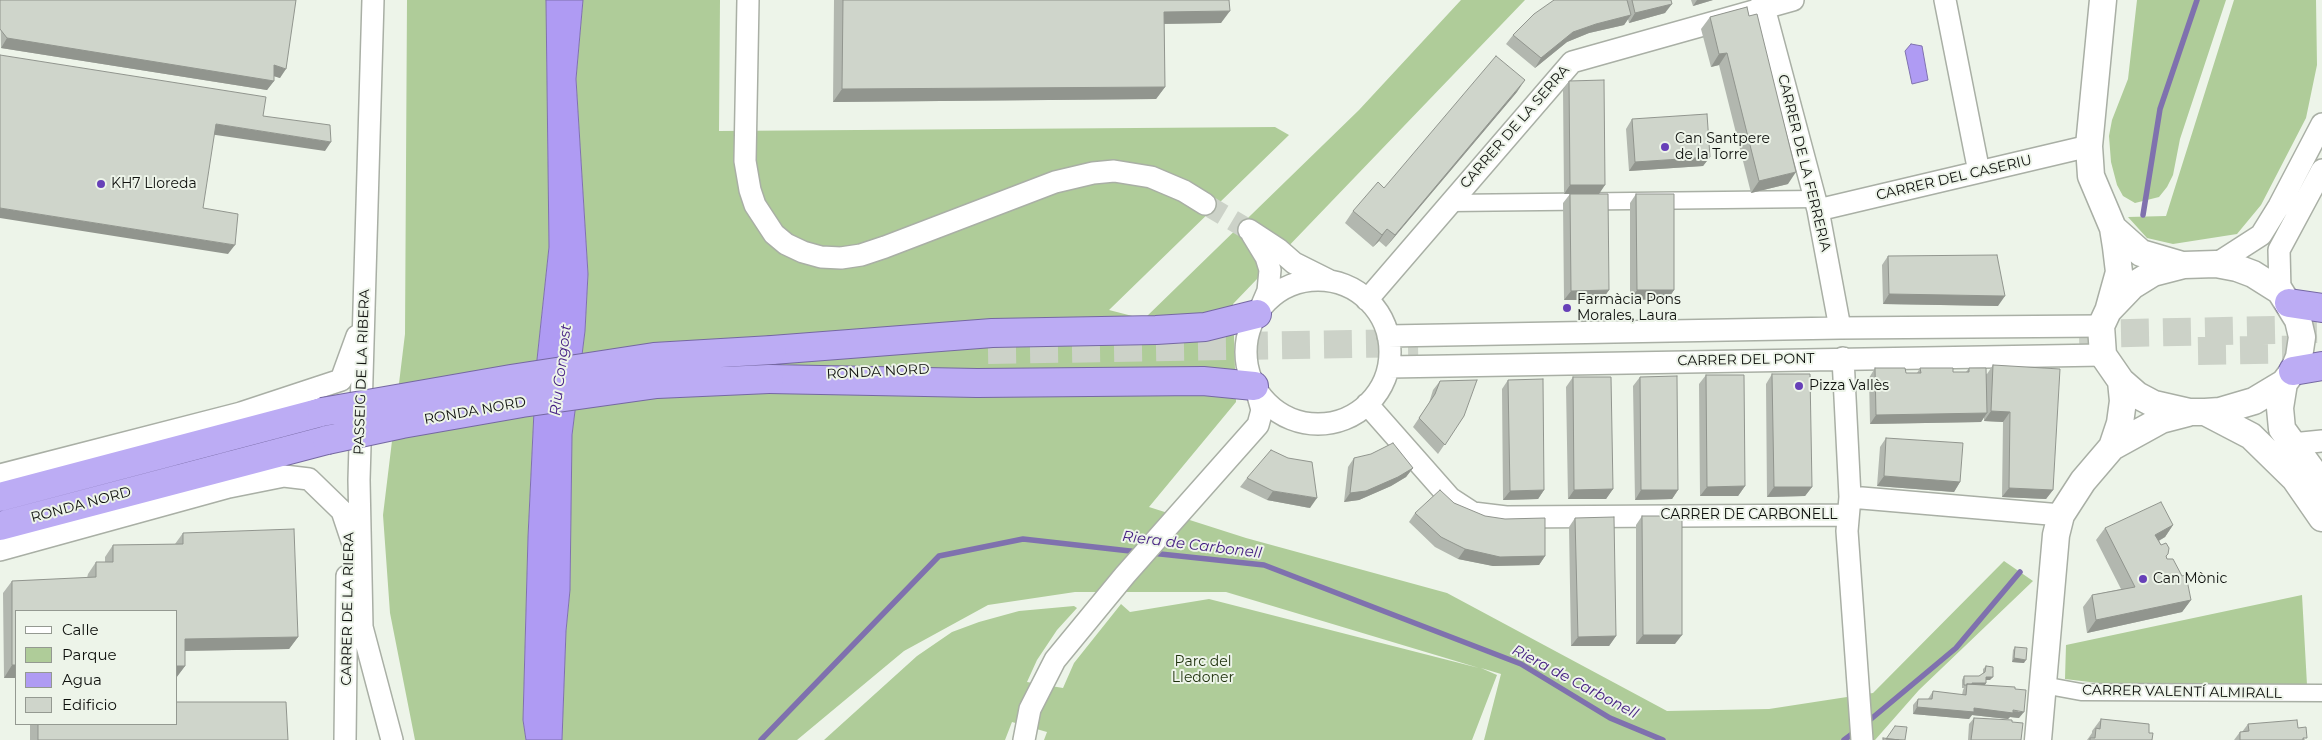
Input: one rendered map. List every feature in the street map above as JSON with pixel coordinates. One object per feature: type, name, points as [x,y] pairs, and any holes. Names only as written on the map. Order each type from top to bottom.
[{"type":"highway","points":[[2284,297],[2322,308]]},
{"type":"highway","points":[[772,350],[992,332],[1156,330],[1205,327],[1260,310]]},
{"type":"highway","name":"RONDA NORD","points":[[0,497],[322,412],[452,388],[654,357],[772,350],[990,358],[769,379],[657,384],[541,400],[402,424],[327,440],[0,526]]},
{"type":"highway","points":[[2288,377],[2322,366]]},
{"type":"highway","points":[[769,379],[977,383],[1203,381],[1256,389]]},
{"type":"street","name":"PASSEIG DE LA RIBERA","points":[[373,0],[359,480],[362,626],[392,740]]},
{"type":"street","points":[[748,0],[745,161],[750,190],[755,206],[774,234],[786,244],[802,252],[821,257],[841,258],[861,255],[1055,182],[1093,173],[1114,171],[1151,178],[1184,191],[1205,204]]},
{"type":"street","name":"CARRER DE LA SERRA","points":[[1367,300],[1572,62],[1764,4],[1794,0]]},
{"type":"street","points":[[1945,0],[1979,172]]},
{"type":"street","points":[[2103,0],[2090,146],[2091,176],[2114,228],[2119,272],[2104,319],[2103,356],[2121,381],[2137,395],[2154,404],[2197,412],[2251,436],[2295,479],[2322,518]]},
{"type":"street","name":"CARRER DE LA FERRERIA","points":[[1764,4],[1816,205],[1840,328]]},
{"type":"street","points":[[2216,264],[2261,236],[2322,124]]},
{"type":"street","name":"CARRER DEL CASERIU","points":[[1449,203],[1816,205],[1979,172],[2090,146]]},
{"type":"street","points":[[2284,297],[2278,250],[2322,170]]},
{"type":"street","points":[[2114,228],[2141,253],[2184,265]]},
{"type":"street","points":[[1024,739],[1030,710],[1055,660],[1125,574],[1253,431],[1273,418],[1318,424],[1339,422],[1359,412],[1383,384],[1389,367],[1388,336],[1382,319],[1367,300],[1354,289],[1307,271],[1262,237],[1249,230],[1261,248],[1270,270],[1269,286],[1260,310],[1250,327],[1245,345],[1246,364],[1261,403],[1261,418],[1253,431]]},
{"type":"street","points":[[1388,336],[1840,328],[2104,319],[2132,286],[2153,273],[2184,265],[2216,264],[2237,268],[2252,274],[2284,297],[2298,320],[2302,337],[2299,357],[2288,377],[2280,408],[2282,429],[2292,444],[2319,472],[2322,506]]},
{"type":"street","points":[[1260,310],[1276,293],[1292,284],[1310,280],[1333,281]]},
{"type":"street","points":[[0,475],[241,412],[341,380],[355,345],[364,309]]},
{"type":"street","name":"CARRER DEL PONT","points":[[1389,367],[1843,358],[2103,356]]},
{"type":"street","points":[[1843,358],[1862,740]]},
{"type":"street","points":[[2038,740],[2056,535],[2061,515],[2083,481],[2112,448],[2161,420],[2197,412],[2220,410],[2254,401],[2288,377]]},
{"type":"street","points":[[2112,448],[2120,423],[2121,381]]},
{"type":"street","points":[[1256,389],[1276,412],[1296,421]]},
{"type":"street","name":"CARRER DE CARBONELL","points":[[1367,404],[1450,498],[1473,513],[1506,517],[1849,506],[2061,515]]},
{"type":"street","points":[[2292,444],[2322,441]]},
{"type":"street","points":[[0,550],[229,487],[284,476],[309,479],[342,511],[361,569]]},
{"type":"street","name":"CARRER DE LA RIERA","points":[[345,740],[350,504],[359,480]]},
{"type":"street","name":"CARRER VALENTÍ ALMIRALL","points":[[2043,685],[2081,692],[2322,694]]},
{"type":"green space","points":[[407,0],[546,0],[549,247],[536,369],[528,537],[523,720],[526,740],[415,740],[390,613],[383,515],[405,334]]},
{"type":"green space","name":"Parc del Lledoner","points":[[583,0],[720,0],[719,131],[1275,127],[1289,135],[1109,310],[1144,319],[1359,110],[1461,0],[1525,0],[1233,304],[1236,402],[1149,507],[1246,538],[1447,593],[1667,711],[1769,709],[1873,693],[2004,561],[2033,581],[1919,690],[1875,740],[1484,740],[1501,674],[1481,668],[1497,675],[1472,740],[1044,740],[1047,732],[1012,722],[1005,740],[824,740],[917,656],[952,632],[1019,611],[1074,606],[1077,608],[1057,630],[1037,660],[1027,682],[1063,688],[1074,663],[1121,604],[1130,612],[1209,599],[1479,668],[1226,592],[1075,592],[988,605],[904,651],[797,740],[562,740],[566,631],[570,590],[572,435],[585,331],[588,274],[576,79]]},
{"type":"green space","points":[[2137,0],[2226,0],[2180,139],[2173,175],[2159,197],[2135,203],[2123,196],[2117,185],[2111,162],[2109,136],[2112,120],[2128,79]]},
{"type":"green space","points":[[2234,0],[2316,0],[2317,65],[2306,118],[2261,205],[2237,234],[2173,244],[2147,238],[2128,217],[2166,216]]},
{"type":"green space","points":[[2302,595],[2307,685],[2098,683],[2065,679],[2066,645]]},
{"type":"water","name":"Riu Congost","points":[[546,0],[583,0],[576,79],[588,274],[585,331],[572,435],[570,590],[566,631],[562,740],[526,740],[523,720],[528,537],[536,369],[549,247]]},
{"type":"water","points":[[1911,44],[1922,46],[1928,80],[1912,84],[1905,51]]},
{"type":"building","points":[[0,0],[296,0],[286,69],[274,65],[274,81],[7,38],[0,29]]},
{"type":"building","points":[[843,0],[1229,0],[1230,11],[1164,12],[1165,87],[842,89]]},
{"type":"building","points":[[1554,0],[1627,0],[1631,15],[1573,32],[1541,58],[1513,35],[1534,14]]},
{"type":"building","points":[[1632,0],[1671,0],[1672,4],[1635,13]]},
{"type":"building","points":[[1747,7],[1749,16],[1757,14],[1796,172],[1759,181],[1727,53],[1719,54],[1710,17]]},
{"type":"building","name":"KH7 Lloreda","points":[[0,55],[266,97],[263,116],[330,125],[331,142],[216,124],[203,208],[238,214],[235,245],[0,208]]},
{"type":"building","points":[[1496,56],[1525,80],[1395,235],[1387,229],[1382,235],[1353,211],[1378,182],[1384,188]]},
{"type":"building","points":[[1604,80],[1605,185],[1570,185],[1569,81]]},
{"type":"building","name":"Can Santpere de la Torre","points":[[1707,114],[1710,157],[1635,162],[1632,119]]},
{"type":"building","points":[[1570,194],[1608,194],[1609,290],[1571,291]]},
{"type":"building","points":[[1636,194],[1674,194],[1674,290],[1637,290]]},
{"type":"building","points":[[1997,255],[2005,296],[1889,294],[1888,256]]},
{"type":"building","points":[[1993,365],[2060,369],[2053,490],[2009,488],[2010,412],[1991,411]]},
{"type":"building","points":[[1875,368],[1905,368],[1906,373],[1921,373],[1920,368],[1953,368],[1953,372],[1969,372],[1969,368],[1986,368],[1987,413],[1876,415]]},
{"type":"building","points":[[1772,374],[1810,374],[1812,487],[1774,487]]},
{"type":"building","points":[[1706,375],[1744,375],[1745,486],[1707,487]]},
{"type":"building","points":[[1677,376],[1678,490],[1641,490],[1640,377]]},
{"type":"building","points":[[1573,377],[1611,377],[1613,489],[1574,490]]},
{"type":"building","points":[[1543,379],[1544,490],[1510,491],[1508,380]]},
{"type":"building","points":[[1477,380],[1464,416],[1445,445],[1419,418],[1435,394],[1440,381]]},
{"type":"building","points":[[1886,438],[1963,443],[1960,482],[1884,476]]},
{"type":"building","points":[[1393,443],[1413,468],[1366,491],[1350,493],[1354,458],[1371,454]]},
{"type":"building","points":[[1271,450],[1288,458],[1312,462],[1317,498],[1273,491],[1247,478]]},
{"type":"building","points":[[1440,490],[1454,503],[1485,516],[1505,519],[1545,518],[1545,556],[1500,557],[1465,549],[1441,537],[1415,513]]},
{"type":"building","name":"Can Mònic","points":[[2161,502],[2173,525],[2155,535],[2161,545],[2166,543],[2169,548],[2166,556],[2167,559],[2173,559],[2182,576],[2186,575],[2191,600],[2096,620],[2092,595],[2135,587],[2105,528]]},
{"type":"building","points":[[1642,516],[1682,516],[1682,635],[1643,635]]},
{"type":"building","points":[[1614,517],[1616,636],[1578,637],[1575,518]]},
{"type":"building","points":[[294,529],[298,637],[185,639],[185,666],[178,666],[178,610],[15,610],[15,665],[12,665],[12,581],[96,577],[96,562],[113,562],[113,545],[183,544],[183,533]]},
{"type":"building","points":[[2015,647],[2027,648],[2026,660],[2014,658]]},
{"type":"building","points":[[1986,666],[1993,667],[1993,677],[1986,677],[1986,683],[1964,685],[1964,676],[1979,676],[1985,672]]},
{"type":"building","points":[[1967,684],[2015,687],[2015,689],[2026,690],[2024,712],[2013,710],[2013,713],[1974,708],[1974,712],[1917,707],[1918,699],[1932,699],[1933,691],[1966,695]]},
{"type":"building","points":[[178,702],[286,702],[288,740],[38,740],[38,725],[178,725]]},
{"type":"building","points":[[1974,718],[2012,720],[2012,722],[2023,723],[2021,740],[1971,740]]},
{"type":"building","points":[[2101,719],[2149,724],[2149,733],[2153,733],[2152,740],[2090,740],[2090,738],[2095,738],[2096,728],[2100,729]]},
{"type":"building","points":[[2297,720],[2298,728],[2306,727],[2307,738],[2303,738],[2303,740],[2240,740],[2240,732],[2249,731],[2248,724]]},
{"type":"building","points":[[1895,726],[1907,727],[1905,740],[1886,739]]},
{"type":"building","points":[[1883,738],[1899,740],[1883,740]]},
{"type":"waterway","name":"Riera de Carbonell","points":[[2143,215],[2160,109],[2197,0]]},
{"type":"waterway","name":"Riera de Carbonell","points":[[761,740],[939,556],[1023,539],[1139,552]]},
{"type":"waterway","name":"Riera de Carbonell","points":[[1151,553],[1264,565],[1521,664],[1610,718],[1663,740]]},
{"type":"waterway","name":"Riera de Carbonell","points":[[1865,724],[1956,648],[2020,572]]},
{"type":"waterway","name":"Riera de Carbonell","points":[[1844,740],[1856,731]]},
{"type":"tunnel","points":[[1205,204],[1249,230]]},
{"type":"tunnel","points":[[2079,334],[2322,329]]},
{"type":"tunnel","points":[[988,350],[1418,343]]},
{"type":"tunnel","points":[[2198,351],[2322,349]]},
{"type":"place","name":"Can Santpere de la Torre","points":[[1665,147]]},
{"type":"place","name":"KH7 Lloreda","points":[[101,184]]},
{"type":"place","name":"Farmàcia Pons Morales, Laura","points":[[1567,308]]},
{"type":"place","name":"Pizza Vallès","points":[[1799,386]]},
{"type":"place","name":"Can Mònic","points":[[2143,579]]}]
